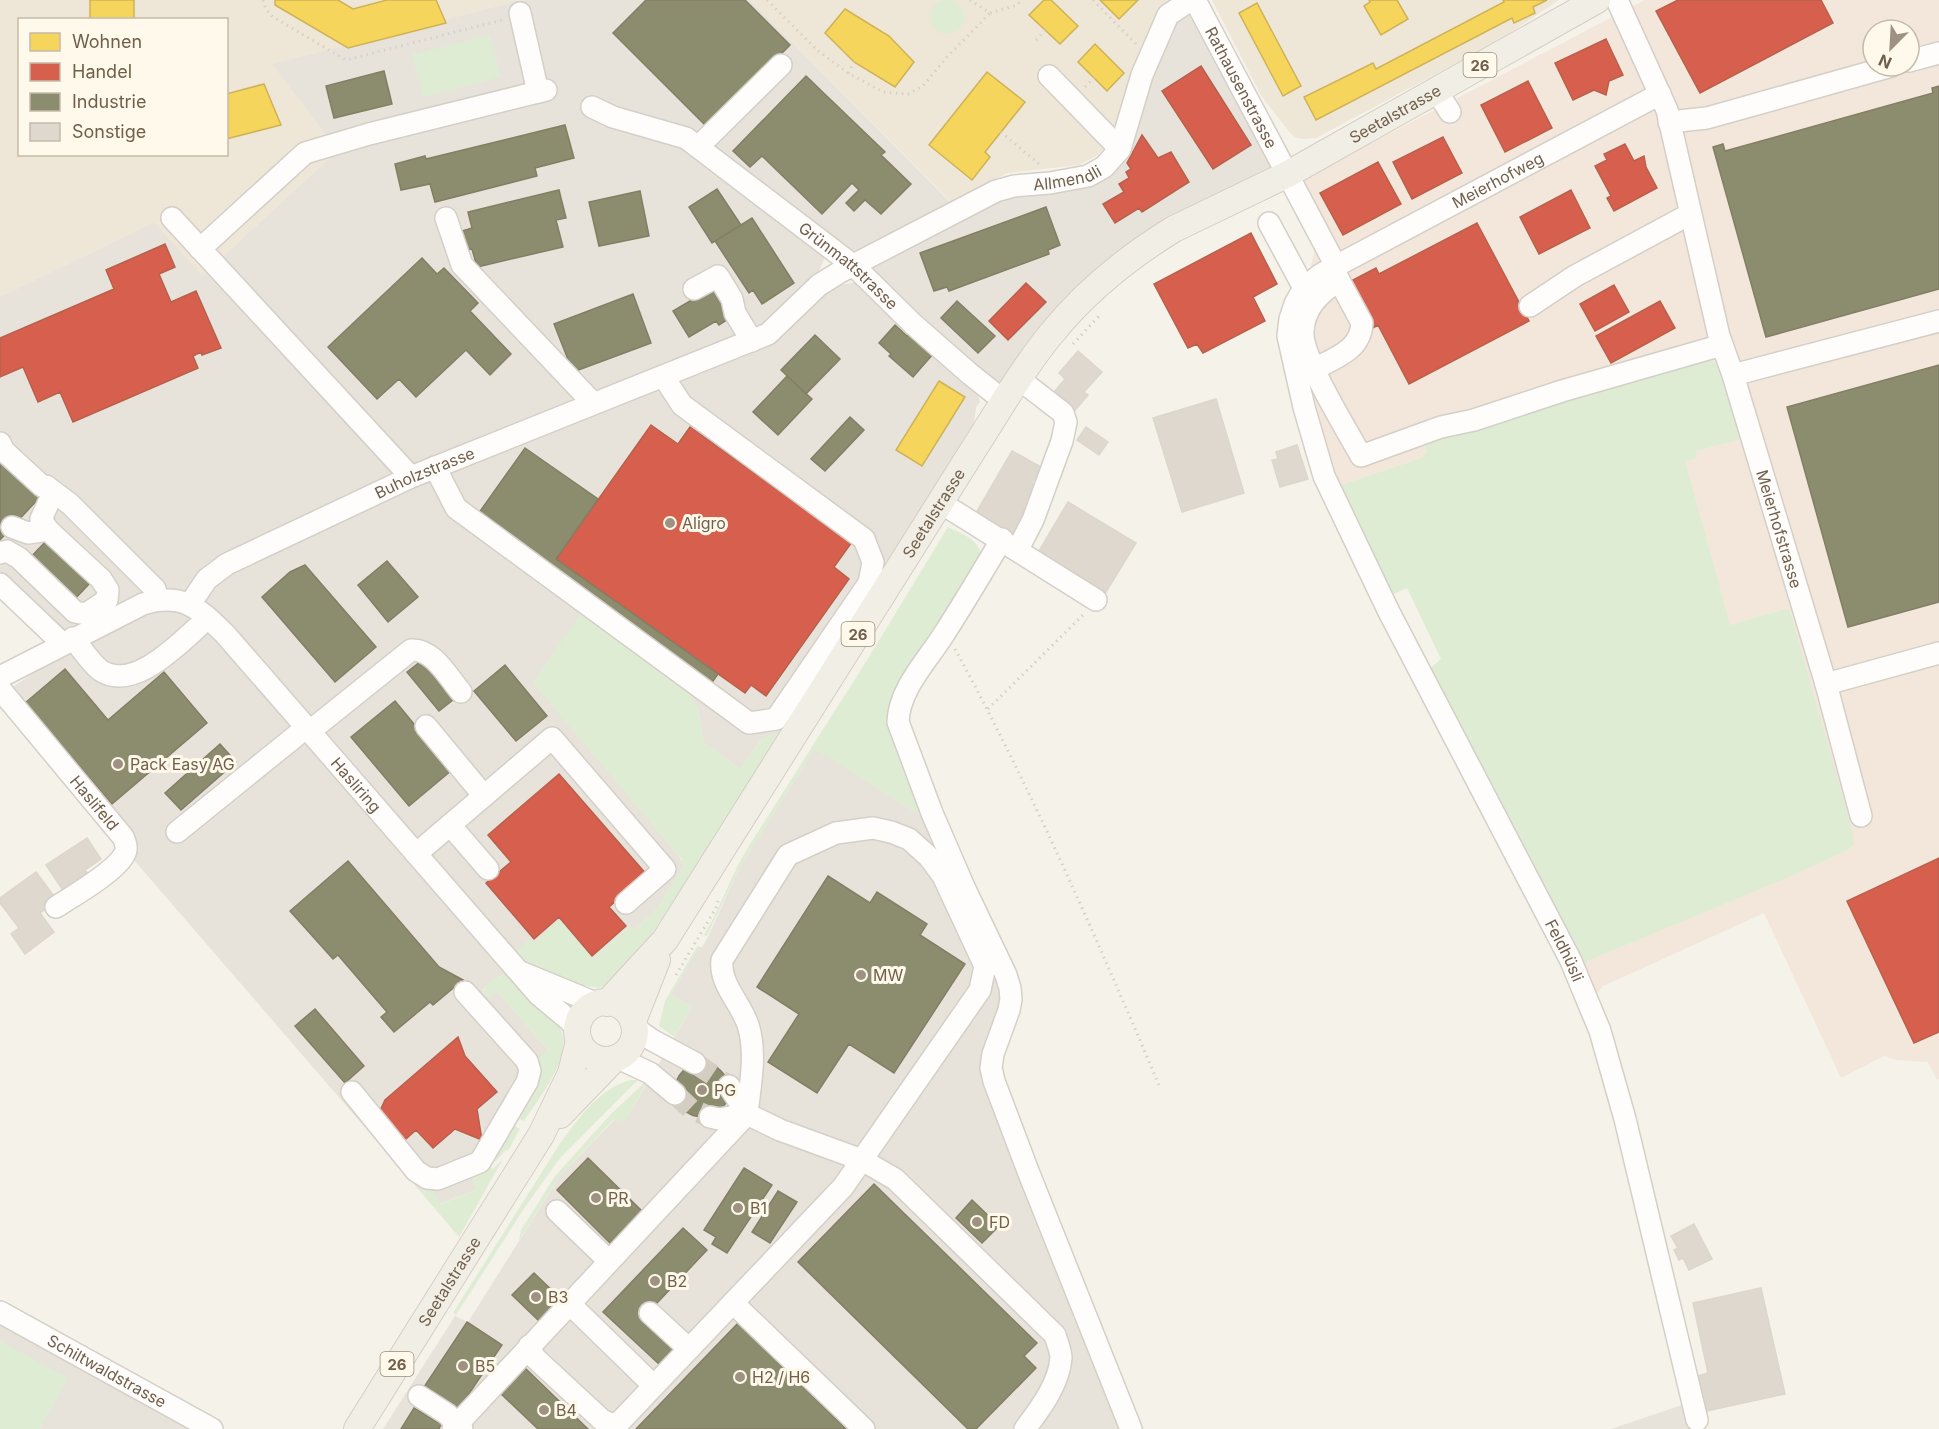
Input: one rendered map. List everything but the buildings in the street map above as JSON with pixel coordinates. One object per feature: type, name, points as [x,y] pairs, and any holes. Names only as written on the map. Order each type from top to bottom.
[{"type":"main road","name":"Seetalstrasse","points":[[634,1024],[665,940],[1004,401],[1052,333],[1071,311],[1101,283],[1158,238],[1192,219],[1288,174],[1597,0]]},
{"type":"main road","name":"Seetalstrasse","points":[[602,1003],[665,940]]},
{"type":"main road","points":[[602,1003],[620,1006],[634,1024],[632,1045],[616,1058],[600,1060],[593,1057],[587,1053],[578,1035],[584,1013],[602,1003]]},
{"type":"main road","name":"Seetalstrasse","points":[[357,1429],[541,1135],[571,1073],[578,1035]]},
{"type":"main road","name":"Seetalstrasse","points":[[541,1135],[616,1058]]},
{"type":"street","name":"Allmendli","points":[[854,266],[996,191],[1014,186],[1050,183],[1088,176],[1104,167],[1120,149],[1143,75],[1168,15],[1193,0]]},
{"type":"street","name":"Rathausenstrasse","points":[[1193,0],[1288,174]]},
{"type":"street","name":"Meierhofstrasse","points":[[1617,0],[1660,94],[1669,122],[1722,345],[1826,684],[1861,816]]},
{"type":"street","points":[[200,249],[305,153],[369,134],[542,91],[511,17]]},
{"type":"street","points":[[1921,58],[1939,53]]},
{"type":"street","points":[[592,107],[613,117],[692,143],[782,65]]},
{"type":"street","points":[[1669,122],[1707,118],[1861,75]]},
{"type":"street","points":[[1049,76],[1120,149]]},
{"type":"street","points":[[1436,90],[1450,112]]},
{"type":"street","name":"Meierhofweg","points":[[1336,272],[1660,94]]},
{"type":"street","name":"Grünmattstrasse","points":[[692,143],[854,266],[913,324],[1004,401]]},
{"type":"street","points":[[1288,174],[1362,323],[1362,333],[1358,342],[1348,351],[1314,369]]},
{"type":"street","points":[[1530,306],[1575,276],[1690,214]]},
{"type":"street","points":[[172,218],[411,477]]},
{"type":"street","points":[[446,218],[462,265],[593,403]]},
{"type":"street","points":[[1269,223],[1304,288],[1320,275],[1336,272]]},
{"type":"street","name":"Buholzstrasse","points":[[190,604],[207,579],[227,564],[411,477],[768,334],[819,285],[854,266]]},
{"type":"street","points":[[1336,272],[1306,316],[1303,332],[1306,349],[1314,369],[1361,456],[1441,427],[1474,420],[1562,390],[1722,345]]},
{"type":"street","points":[[694,289],[718,276],[732,299],[735,313],[752,341]]},
{"type":"street","name":"Feldhüsli","points":[[1304,288],[1294,304],[1288,336],[1304,408],[1324,476],[1389,612],[1571,961],[1600,1030],[1625,1119],[1696,1419]]},
{"type":"street","points":[[1733,375],[1939,321]]},
{"type":"street","points":[[435,467],[456,508],[750,723],[776,719],[869,582],[873,562],[864,538],[682,405],[663,376]]},
{"type":"street","points":[[1019,379],[1063,413],[1066,422],[1062,441],[1034,520],[1010,544],[946,631],[905,693],[898,709],[898,722],[932,813],[1006,975],[1011,999],[993,1054],[991,1068],[994,1082],[1131,1429]]},
{"type":"street","points":[[0,443],[3,451],[42,486],[70,504],[155,589],[158,600]]},
{"type":"street","points":[[0,553],[7,551],[19,558],[75,612],[86,614],[107,600],[108,590],[101,579],[48,530],[41,519],[49,489]]},
{"type":"street","points":[[941,503],[1010,544],[1096,600]]},
{"type":"street","points":[[12,527],[28,533],[48,530]]},
{"type":"street","points":[[0,584],[98,669],[119,677],[129,676],[154,663],[208,618]]},
{"type":"street","points":[[0,677],[143,604],[168,598],[190,604]]},
{"type":"street","name":"Hasliring","points":[[190,604],[225,634],[539,994],[569,1020],[578,1035]]},
{"type":"street","points":[[40,621],[56,618],[68,606]]},
{"type":"street","points":[[177,832],[411,650],[418,650],[432,657],[461,692]]},
{"type":"street","points":[[1826,684],[1939,653]]},
{"type":"street","name":"Haslifeld","points":[[0,689],[123,837],[127,845],[124,855],[113,869],[56,908]]},
{"type":"street","points":[[426,726],[484,796]]},
{"type":"street","points":[[416,854],[552,738],[665,869],[626,903]]},
{"type":"street","points":[[450,825],[488,869]]},
{"type":"street","points":[[419,1396],[457,1427],[529,1346],[564,1308],[747,1114],[753,1059],[748,1025],[721,971],[722,960],[788,855],[836,833],[873,828],[891,831],[909,839],[929,857],[943,876],[985,966],[980,990],[843,1187],[616,1426],[602,1420],[535,1358],[529,1346]]},
{"type":"street","name":"Hasliring","points":[[520,972],[602,1003]]},
{"type":"street","points":[[352,1092],[416,1171],[427,1178],[438,1179],[480,1162],[527,1082],[530,1071],[527,1061],[465,992]]},
{"type":"street","points":[[634,1024],[652,1040],[695,1063]]},
{"type":"street","points":[[616,1058],[650,1073],[675,1094]]},
{"type":"street","points":[[729,1086],[747,1114],[780,1130],[862,1160],[895,1179],[1054,1335],[1061,1356],[1056,1379],[1038,1412],[1024,1429]]},
{"type":"street","points":[[710,1117],[719,1119],[747,1114]]},
{"type":"street","points":[[557,1211],[609,1261]]},
{"type":"street","points":[[733,1303],[864,1429]]},
{"type":"street","points":[[564,1308],[576,1310],[654,1386]]},
{"type":"street","name":"Schiltwaldstrasse","points":[[0,1312],[212,1429]]},
{"type":"street","points":[[650,1313],[689,1349]]},
{"type":"path","points":[[263,0],[266,9],[273,16],[346,60],[511,17]]},
{"type":"path","points":[[767,0],[817,50],[848,73],[883,92],[908,94],[923,86],[947,57],[990,13],[1017,5],[1022,0]]},
{"type":"path","points":[[970,0],[990,13]]},
{"type":"path","points":[[1093,0],[1139,47],[1153,51]]},
{"type":"path","points":[[1104,11],[1108,8]]},
{"type":"path","points":[[1036,40],[1045,30]]},
{"type":"path","points":[[848,73],[854,62]]},
{"type":"path","points":[[1085,87],[1094,78]]},
{"type":"path","points":[[1001,132],[1043,168],[1050,183]]},
{"type":"path","points":[[988,709],[1061,638],[1096,600]]},
{"type":"path","points":[[946,631],[988,709],[1064,867],[1160,1085]]},
{"type":"shaded area","points":[[0,0],[522,0],[273,64],[338,150],[201,277],[154,222],[0,297]]},
{"type":"shaded area","points":[[522,0],[750,0],[953,205],[859,250],[827,253],[818,273],[835,286],[857,282],[978,394],[980,402],[976,407],[974,423],[779,737],[763,737],[740,769],[703,742],[698,708],[533,682],[679,856],[684,866],[656,910],[633,931],[629,927],[593,959],[533,943],[531,940],[516,952],[511,977],[499,976],[483,990],[483,998],[497,991],[548,1050],[476,1190],[439,1204],[427,1192],[419,1190],[0,705],[0,695],[65,653],[0,592],[0,297],[154,222],[202,276],[338,150],[272,64]]},
{"type":"shaded area","points":[[750,0],[1172,0],[1159,16],[1139,52],[1112,138],[1107,146],[1096,156],[1079,165],[1007,173],[951,202]]},
{"type":"shaded area","points":[[1191,0],[1288,174],[1101,283],[1004,401],[854,266],[996,191],[1104,167],[1168,15]]},
{"type":"shaded area","points":[[1212,0],[1559,0],[1498,41],[1316,138],[1304,139],[1291,134],[1262,97]]},
{"type":"shaded area","points":[[1645,0],[1939,0],[1939,1079],[1937,1080],[1928,1062],[1897,1060],[1884,1056],[1841,1078],[1764,913],[1603,986],[1594,998],[1578,965],[1785,879],[1848,850],[1790,611],[1786,609],[1730,625],[1714,570],[1685,461],[1695,451],[1734,441],[1424,439],[1427,453],[1421,458],[1338,486],[1323,457],[1288,298],[1310,270],[1315,249],[1284,189]]},
{"type":"shaded area","points":[[815,748],[928,820],[1002,976],[1004,1002],[982,1063],[1124,1429],[383,1429],[455,1316],[468,1322],[560,1176],[615,1119],[625,1121],[692,1007],[671,994],[699,947],[702,947],[708,937],[739,868]]},
{"type":"shaded area","points":[[0,1317],[193,1429],[0,1429]]},
{"type":"shaded area","points":[[1688,1403],[1694,1429],[1611,1429]]},
{"type":"green space","points":[[947,0],[959,5],[964,17],[959,29],[947,34],[935,29],[930,17],[935,5]]},
{"type":"green space","points":[[490,35],[501,77],[423,97],[412,55]]},
{"type":"green space","points":[[1704,356],[1716,364],[1741,437],[1696,451],[1697,458],[1685,461],[1730,625],[1786,609],[1790,611],[1853,833],[1854,844],[1848,850],[1785,879],[1578,965],[1426,672],[1441,659],[1407,588],[1385,598],[1338,486],[1421,458],[1427,453],[1424,438]]},
{"type":"green space","points":[[948,527],[973,541],[982,556],[897,699],[928,820],[815,749],[739,868],[707,936],[704,935],[747,849],[869,657]]},
{"type":"green space","points":[[582,612],[683,684],[698,708],[703,742],[740,769],[763,737],[776,734],[779,737],[644,946],[608,984],[599,988],[577,984],[530,966],[515,952],[530,939],[534,943],[559,920],[593,959],[629,927],[633,931],[656,910],[684,866],[680,863],[682,860],[679,856],[533,683]]},
{"type":"green space","points":[[698,945],[699,947],[671,994],[692,1007],[674,1037],[659,1026],[665,1001]]},
{"type":"green space","points":[[504,975],[511,977],[544,1007],[555,1021],[563,1039],[563,1051],[545,1089],[524,1121],[519,1119],[515,1126],[520,1129],[508,1151],[506,1150],[495,1162],[499,1146],[536,1060],[548,1050],[497,991],[485,1001],[483,994],[487,984]]},
{"type":"green space","points":[[638,1080],[560,1158],[525,1207],[456,1315],[453,1313],[573,1125],[599,1097],[619,1084]]},
{"type":"green space","points":[[644,1083],[646,1084],[625,1122],[614,1119],[560,1176],[519,1240],[521,1230],[555,1176],[610,1115]]},
{"type":"green space","points":[[493,1153],[490,1167],[493,1169],[503,1159],[459,1237],[419,1190],[427,1192],[433,1190],[440,1204],[476,1190],[471,1176]]},
{"type":"green space","points":[[0,1341],[68,1378],[40,1429],[0,1429]]},
{"type":"tunnel","points":[[695,1063],[729,1086]]},
{"type":"tunnel","points":[[675,1094],[691,1109],[710,1117]]},
{"type":"place","name":"Aligro","points":[[670,523]]},
{"type":"place","name":"Pack Easy AG","points":[[118,764]]},
{"type":"place","name":"MW","points":[[861,975]]},
{"type":"place","name":"PG","points":[[702,1090]]},
{"type":"place","name":"PR","points":[[596,1198]]},
{"type":"place","name":"B1","points":[[738,1208]]},
{"type":"place","name":"FD","points":[[977,1222]]},
{"type":"place","name":"B2","points":[[655,1281]]},
{"type":"place","name":"B3","points":[[536,1297]]},
{"type":"place","name":"B5","points":[[463,1366]]},
{"type":"place","name":"H2 / H6","points":[[740,1377]]},
{"type":"place","name":"B4","points":[[544,1410]]}]
